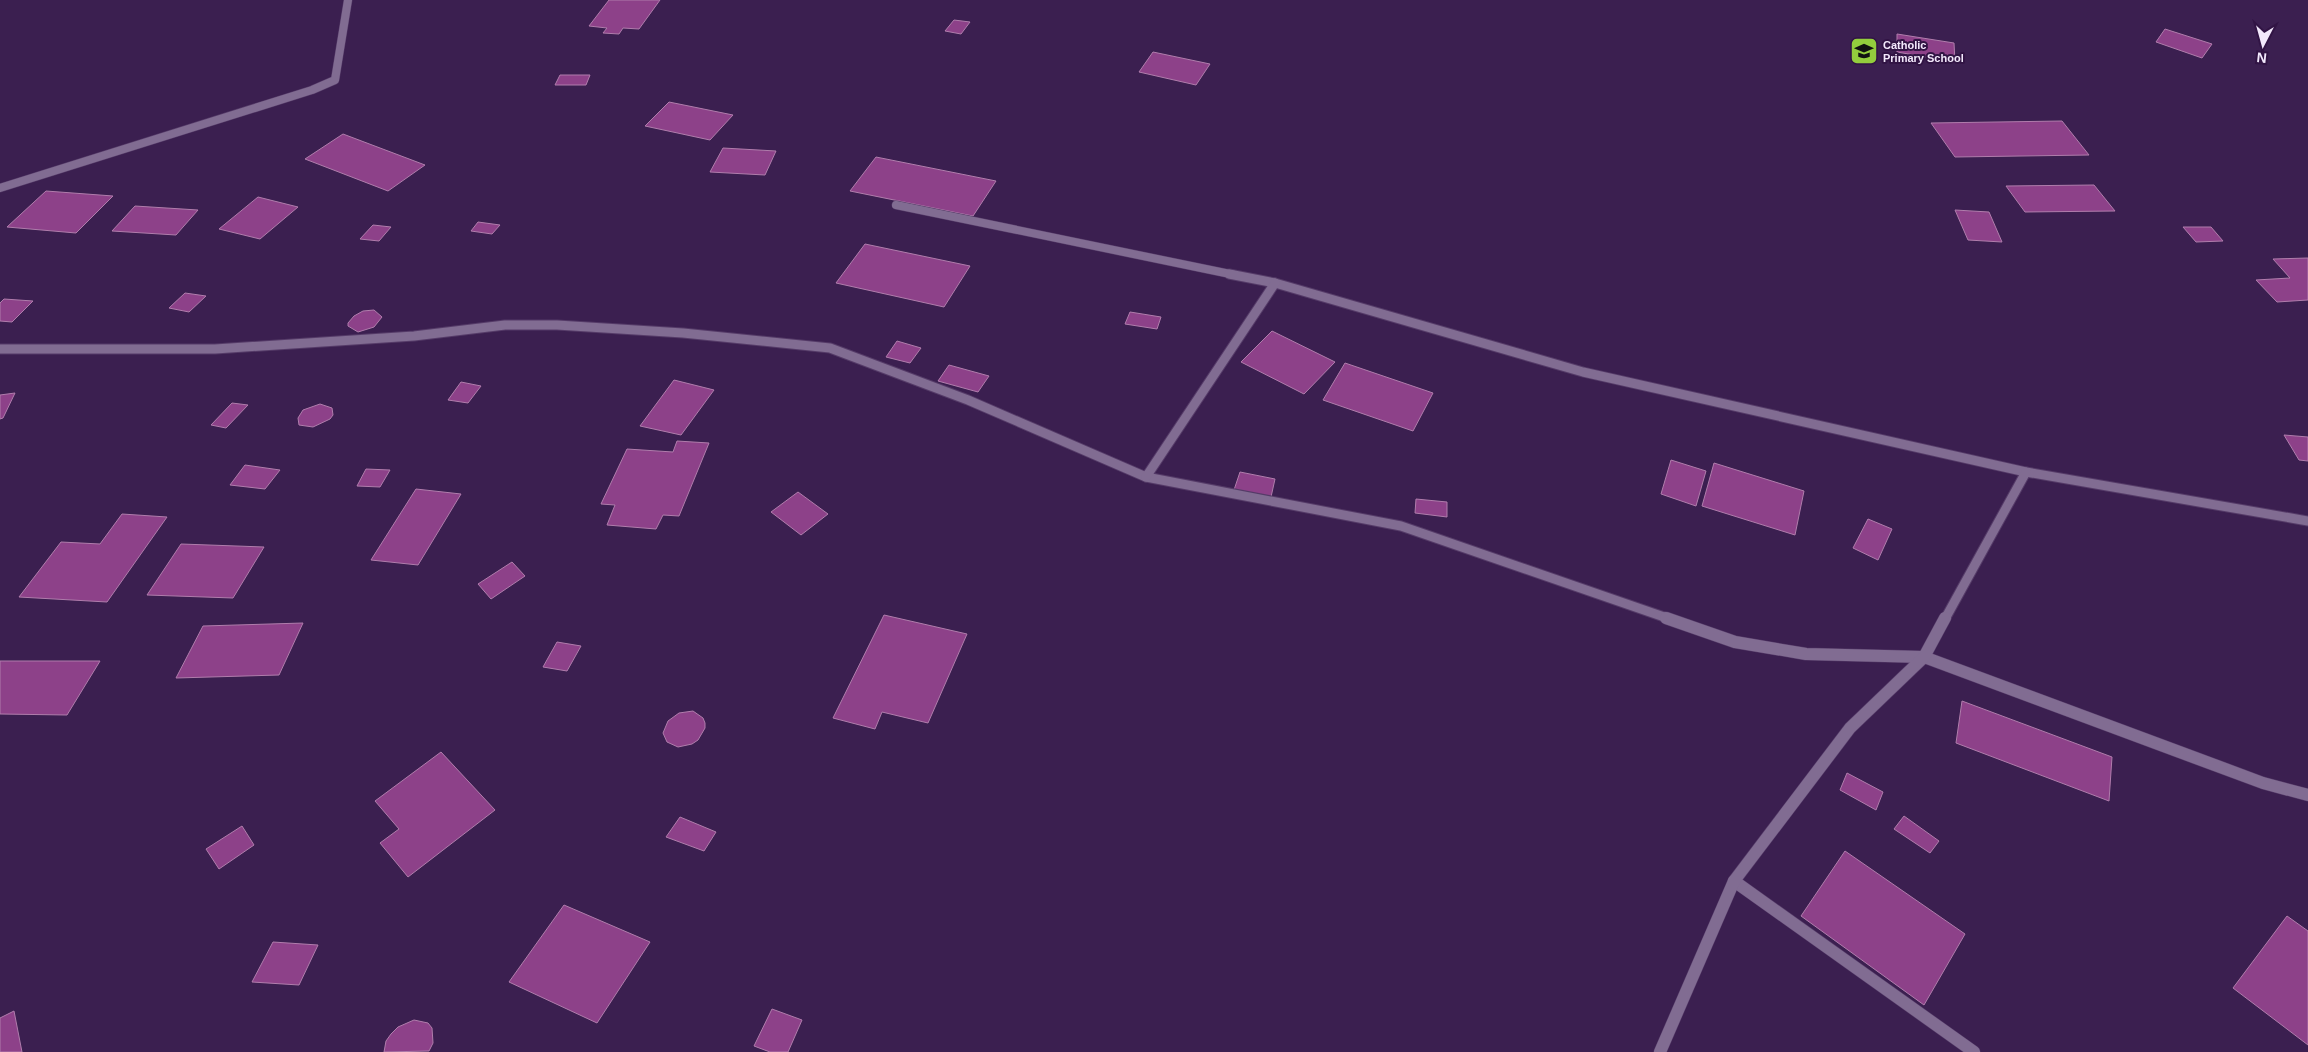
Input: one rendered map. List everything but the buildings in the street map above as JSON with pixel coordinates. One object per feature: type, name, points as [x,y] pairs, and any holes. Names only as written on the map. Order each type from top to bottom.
[{"type":"street","points":[[0,188],[312,90],[335,80],[348,0]]},
{"type":"street","points":[[896,205],[1275,283],[1583,372],[2026,472],[2308,521]]},
{"type":"street","points":[[1146,476],[1275,283]]},
{"type":"street","points":[[0,349],[215,349],[414,336],[504,325],[683,333],[830,348],[968,400],[1146,476],[1401,526],[1735,642],[1806,654],[1924,657],[2263,783],[2308,795]]},
{"type":"street","points":[[1660,1052],[1734,881],[1850,728],[1924,657],[2026,472]]},
{"type":"street","points":[[1734,881],[1974,1052]]},
{"type":"place","name":"Catholic Primary School","points":[[1864,51]]}]
